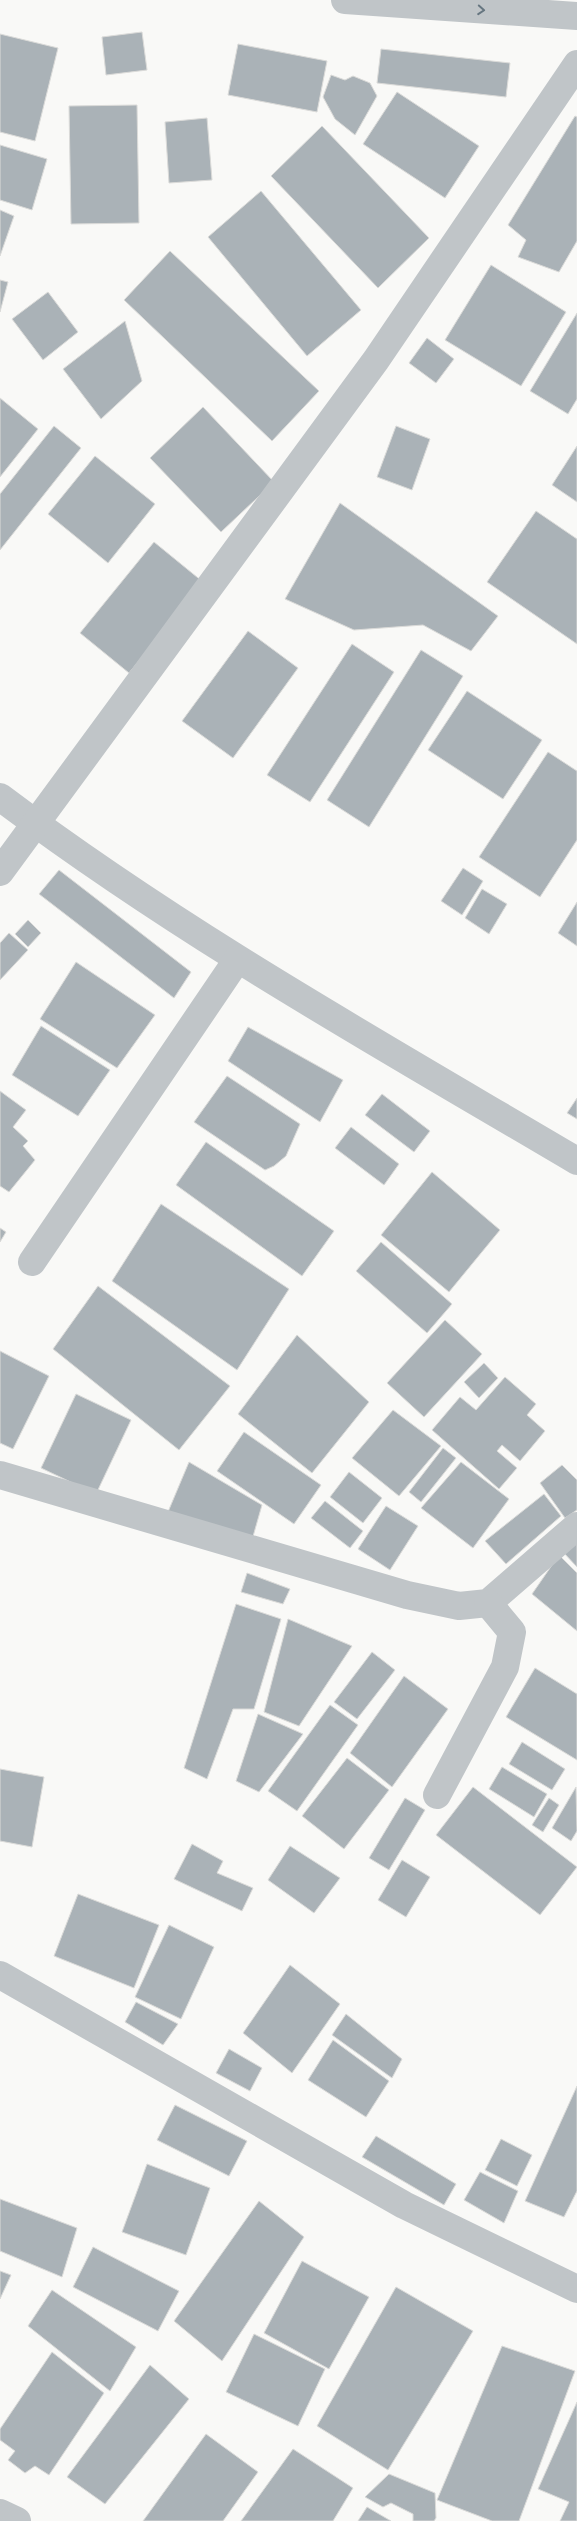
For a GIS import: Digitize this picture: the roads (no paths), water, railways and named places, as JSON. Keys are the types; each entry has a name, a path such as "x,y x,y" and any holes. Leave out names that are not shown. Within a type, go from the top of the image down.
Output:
{"street":[{"path":"345,0 577,16"},
{"path":"0,872 34,822 376,360 577,64"},
{"path":"0,796 34,822 237,960 577,1161"},
{"path":"32,1262 237,960"},
{"path":"0,1474 407,1595 459,1606 488,1603 577,1526"},
{"path":"437,1795 505,1667 512,1632 488,1603"},
{"path":"0,1975 404,2205 577,2289"},
{"path":"0,2514 17,2521"}]}
